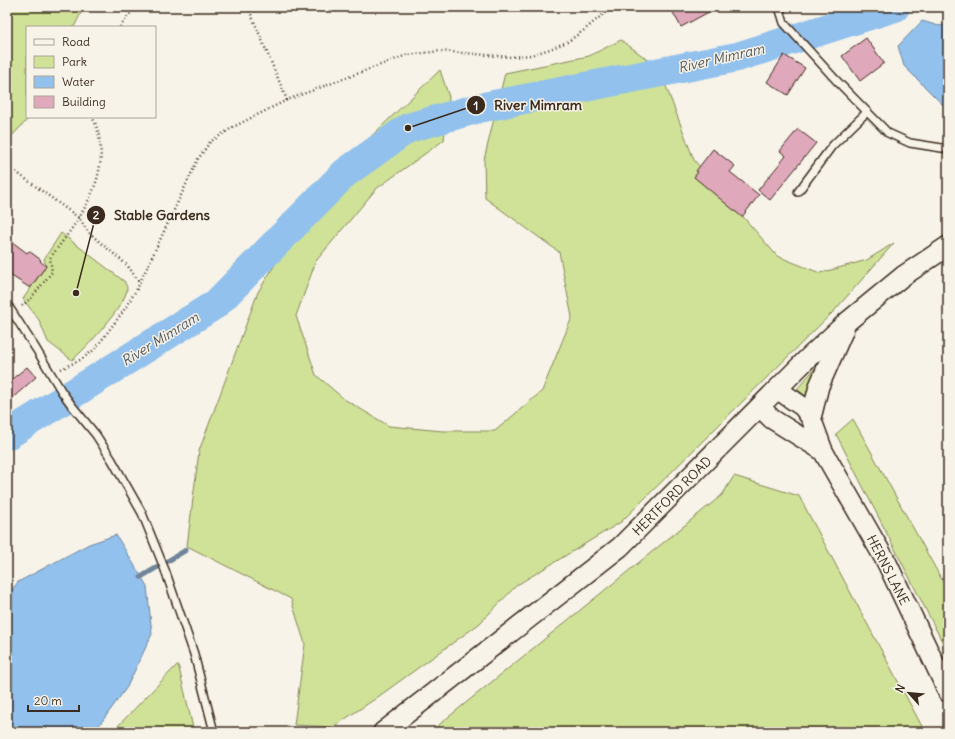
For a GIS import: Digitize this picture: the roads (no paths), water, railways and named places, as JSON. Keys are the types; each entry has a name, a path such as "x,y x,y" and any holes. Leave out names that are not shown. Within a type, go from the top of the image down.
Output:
{"main road":[{"name":"HERTFORD ROAD","path":"383,732 620,547 808,358 847,322 904,276 948,246"},
{"path":"811,418 819,386 847,322"},
{"name":"HERNS LANE","path":"778,389 803,407 811,418 823,451 887,563 948,692"},
{"name":"HERNS LANE","path":"760,407 772,419 823,451"}],"lane":[{"path":"779,7 784,22 803,44 888,133 910,143 948,149"},
{"path":"798,192 832,146 868,112"},
{"path":"7,304 62,392 96,435 142,513 165,570 194,654 214,732"}],"water":[{"path":"922,21 939,26 948,24 947,109 904,66 898,46"},
{"path":"116,535 147,586 152,634 127,687 98,727 92,732 7,732 7,596 18,582 89,544"}],"waterway":[{"name":"River Mimram","path":"7,435 216,304 345,173 408,128 479,108 737,57 895,7"},
{"path":"141,577 186,550"}],"place":[{"name":"River Mimram","path":"408,128"},
{"name":"Stable Gardens","path":"76,293"}]}
